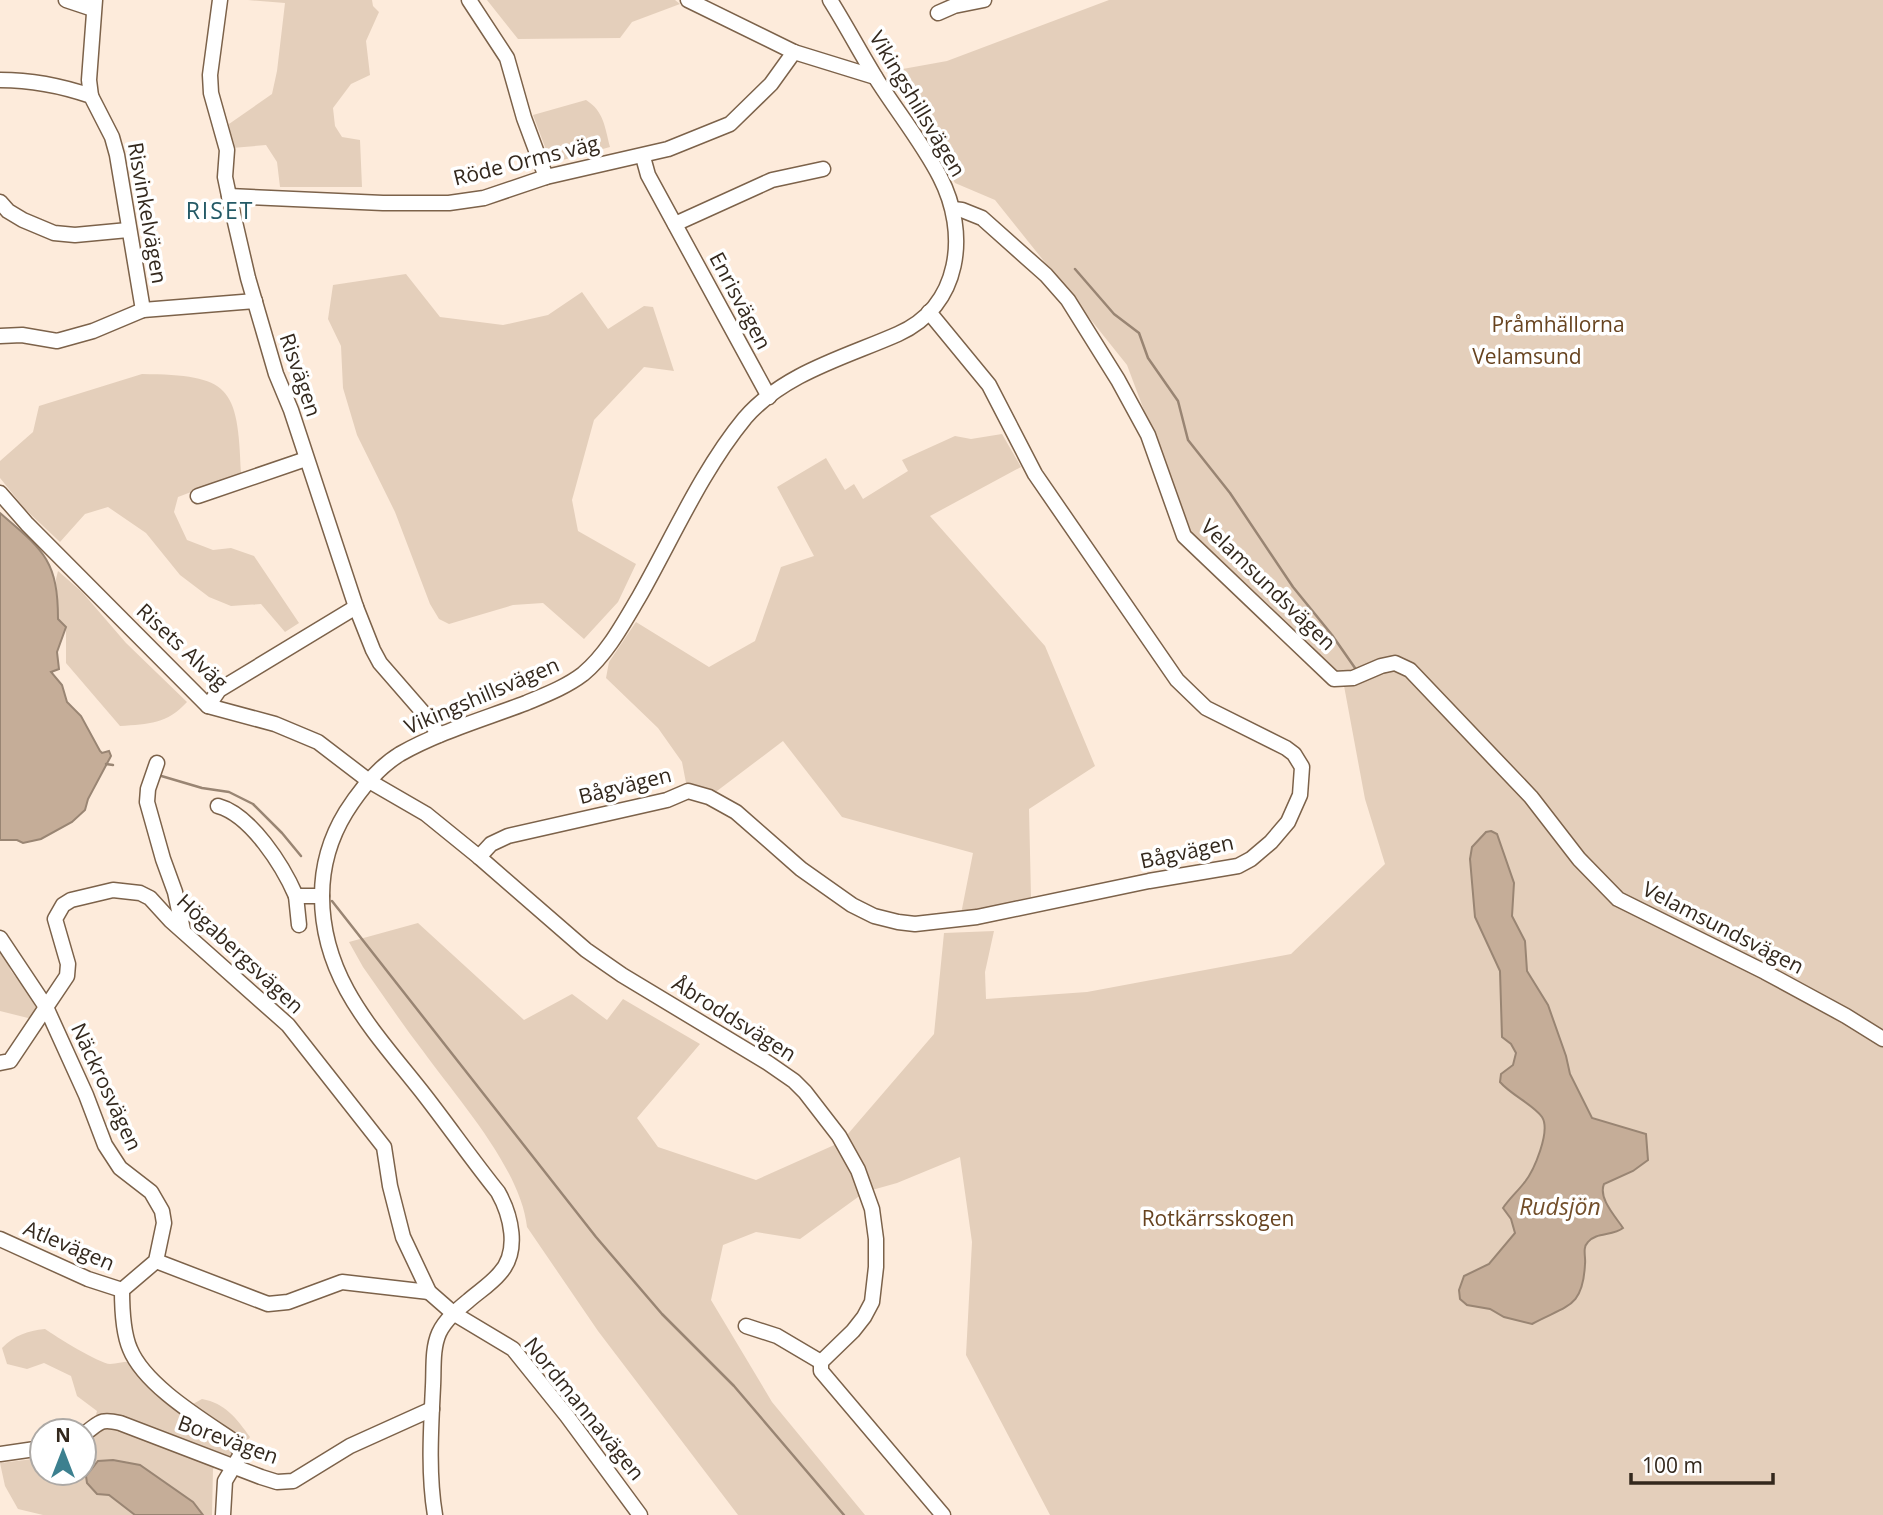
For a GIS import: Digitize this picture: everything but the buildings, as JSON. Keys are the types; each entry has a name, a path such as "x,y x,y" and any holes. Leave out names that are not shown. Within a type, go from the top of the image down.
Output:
{"street":[{"path":"0,80 54,85 91,96 89,80 94,4 66,0"},
{"name":"Risvägen","path":"220,0 210,75 211,93 227,149 225,177 229,196 276,374 291,410 356,607 380,663 427,717 439,736"},
{"path":"469,0 507,58 524,118 546,177"},
{"path":"688,0 794,52 876,77"},
{"name":"Vikingshillsvägen","path":"435,1515 431,1477 432,1409 439,1332 453,1313 503,1271 512,1236 506,1207 498,1192 350,997 327,946 322,896 324,871 334,833 369,781 386,764 398,755 439,736 543,696 585,672 619,631 719,457 745,419 769,397 821,366 903,332 929,312 948,288 953,274 955,247 953,209 940,177 830,0"},
{"path":"937,13 954,6 984,0"},
{"name":"Röde Orms väg","path":"229,196 383,203 468,202 546,177 614,160 643,157 730,124 771,84 794,52"},
{"name":"Risvinkelvägen","path":"91,96 112,137 143,310"},
{"name":"Enrisvägen","path":"643,157 648,175 769,397"},
{"path":"675,224 772,180 823,169"},
{"path":"0,202 8,211 23,220 54,233 128,230"},
{"name":"Velamsundsvägen","path":"953,209 962,209 982,218 1046,275 1068,300 1115,374 1148,435 1184,536 1334,679 1353,678 1395,663 1410,670 1531,797 1579,859 1618,898 1765,972 1883,1039"},
{"path":"0,336 22,335 64,340 143,310 255,301"},
{"name":"Bågvägen","path":"479,857 491,844 509,835 667,800 688,791 709,797 736,812 801,869 852,905 874,916 915,923 976,917 1149,881 1224,870 1251,859 1280,833 1295,810 1300,795 1303,776 1299,761 1286,748 1206,708 1182,687 1035,474 989,385 929,312"},
{"path":"198,496 306,459"},
{"name":"Risets Alväg","path":"0,493 27,524 208,706 298,732 336,754 369,781"},
{"path":"208,706 219,690 356,607"},
{"path":"157,763 150,780 147,802 175,892 183,930"},
{"name":"Åbroddsvägen","path":"369,781 426,814 586,950 794,1081 839,1136 858,1170 872,1209 876,1267 872,1302 864,1317 821,1362"},
{"path":"218,806 240,816 285,873 296,896 299,925"},
{"name":"Högabergsvägen","path":"0,1063 10,1061 66,976 68,964 55,919 63,905 71,900 113,890 140,893 150,898 288,1025 384,1147 390,1186 403,1237 429,1292 453,1313"},
{"path":"296,896 322,896"},
{"name":"Näckrosvägen","path":"0,938 46,1007 86,1095 105,1145 120,1168 151,1192 162,1211 164,1223 156,1261"},
{"name":"Atlevägen","path":"0,1239 88,1279 122,1290"},
{"path":"223,1515 225,1480 241,1454 235,1442 188,1410 149,1377 130,1350 122,1290 156,1261 268,1304 288,1302 342,1282 429,1292"},
{"name":"Nordmannavägen","path":"453,1313 513,1349 567,1416 640,1515"},
{"path":"746,1326 777,1336 821,1362 821,1371 943,1515"},
{"name":"Borevägen","path":"98,1422 107,1420 120,1423 276,1482 293,1481 350,1446 432,1409"},
{"path":"0,1454 28,1450"}],"green space":[{"path":"248,0 372,0 373,6 379,12 366,41 370,75 351,84 333,108 335,126 342,137 360,140 362,187 280,187 277,162 266,145 232,148 229,124 272,94 285,3"},
{"path":"487,0 675,0 680,4 632,22 620,38 518,39"},
{"name":"Velamsund","path":"1109,0 1883,0 1883,1515 1050,1515 966,1355 972,1242 960,1157 897,1183 865,1192 800,1239 756,1232 723,1245 711,1300 772,1402 865,1515 738,1515 598,1331 527,1227 513,1182 486,1135 415,1041 363,967 349,942 418,923 524,1020 572,994 607,1020 623,999 700,1044 637,1118 658,1147 756,1180 841,1142 934,1034 944,933 994,931 985,972 986,999 1087,992 1291,954 1385,864 1365,799 1342,675 1190,533 1127,365 995,200 955,183 886,72 947,61"},
{"path":"586,100 597,109 610,147 559,161 548,155 533,115"},
{"path":"406,274 440,317 503,325 548,315 582,292 608,329 644,306 653,307 674,371 644,367 594,420 572,500 578,531 636,564 618,602 584,639 543,603 513,605 449,624 439,619 430,604 395,512 357,435 343,388 341,346 328,319 333,285"},
{"path":"142,374 194,378 211,383 223,391 232,404 237,421 241,473 178,497 174,512 187,540 213,550 231,548 254,556 299,623 285,632 261,604 231,606 209,597 180,575 146,533 108,507 85,514 60,542 25,509 0,478 0,461 33,432 39,406"},
{"path":"1002,434 1021,467 930,516 1045,646 1095,766 1029,809 1031,897 961,914 973,853 842,817 783,741 713,794 687,788 682,762 658,728 606,678 609,662 636,622 709,667 755,641 781,567 814,556 777,487 826,458 845,490 854,484 863,499 908,471 902,460 955,436 971,439"},
{"path":"58,571 82,592 126,643 187,702 180,709 157,722 120,726 66,663 66,628 58,619"},
{"path":"0,945 11,971 29,994 38,1012 36,1020 0,1011"},
{"path":"45,1329 105,1363 132,1362 182,1410 202,1399 224,1408 235,1418 250,1437 238,1451 213,1469 212,1515 43,1515 18,1509 5,1486 0,1463 28,1460 28,1487 98,1487 97,1411 77,1396 71,1376 44,1363 27,1369 7,1364 2,1348 22,1334"}],"water":[{"path":"0,513 37,547 51,569 58,619 66,627 57,652 59,669 51,672 62,685 67,702 81,716 100,751 109,751 111,756 85,810 72,822 41,839 23,843 17,840 0,840"},
{"name":"Rudsjön","path":"1486,832 1497,834 1514,883 1512,916 1525,941 1527,971 1548,1005 1570,1074 1592,1118 1646,1134 1648,1160 1633,1171 1604,1184 1605,1201 1623,1228 1595,1237 1586,1244 1584,1278 1577,1297 1564,1308 1532,1324 1504,1317 1490,1309 1467,1305 1460,1299 1459,1290 1464,1276 1489,1264 1515,1233 1511,1219 1503,1208 1532,1170 1544,1132 1542,1117 1500,1082 1501,1074 1513,1065 1516,1053 1511,1044 1502,1037 1500,971 1475,917 1470,859 1472,847"},
{"path":"113,1460 140,1465 193,1502 203,1515 135,1515 109,1495 97,1494 91,1487 98,1487 98,1461"}],"waterway":[{"path":"1075,269 1114,314 1139,333 1148,358 1178,401 1188,440 1230,493 1293,587 1355,668"},
{"path":"106,764 113,765"},
{"path":"158,775 202,788 229,792 253,804 301,856"},
{"path":"332,901 596,1237 662,1314 734,1386 844,1515"}],"district":[{"name":"RISET","path":"220,211"}],"park label":[{"name":"Pråmhällorna","path":"1558,325"},
{"name":"Rotkärrsskogen","path":"1218,1219"}]}
